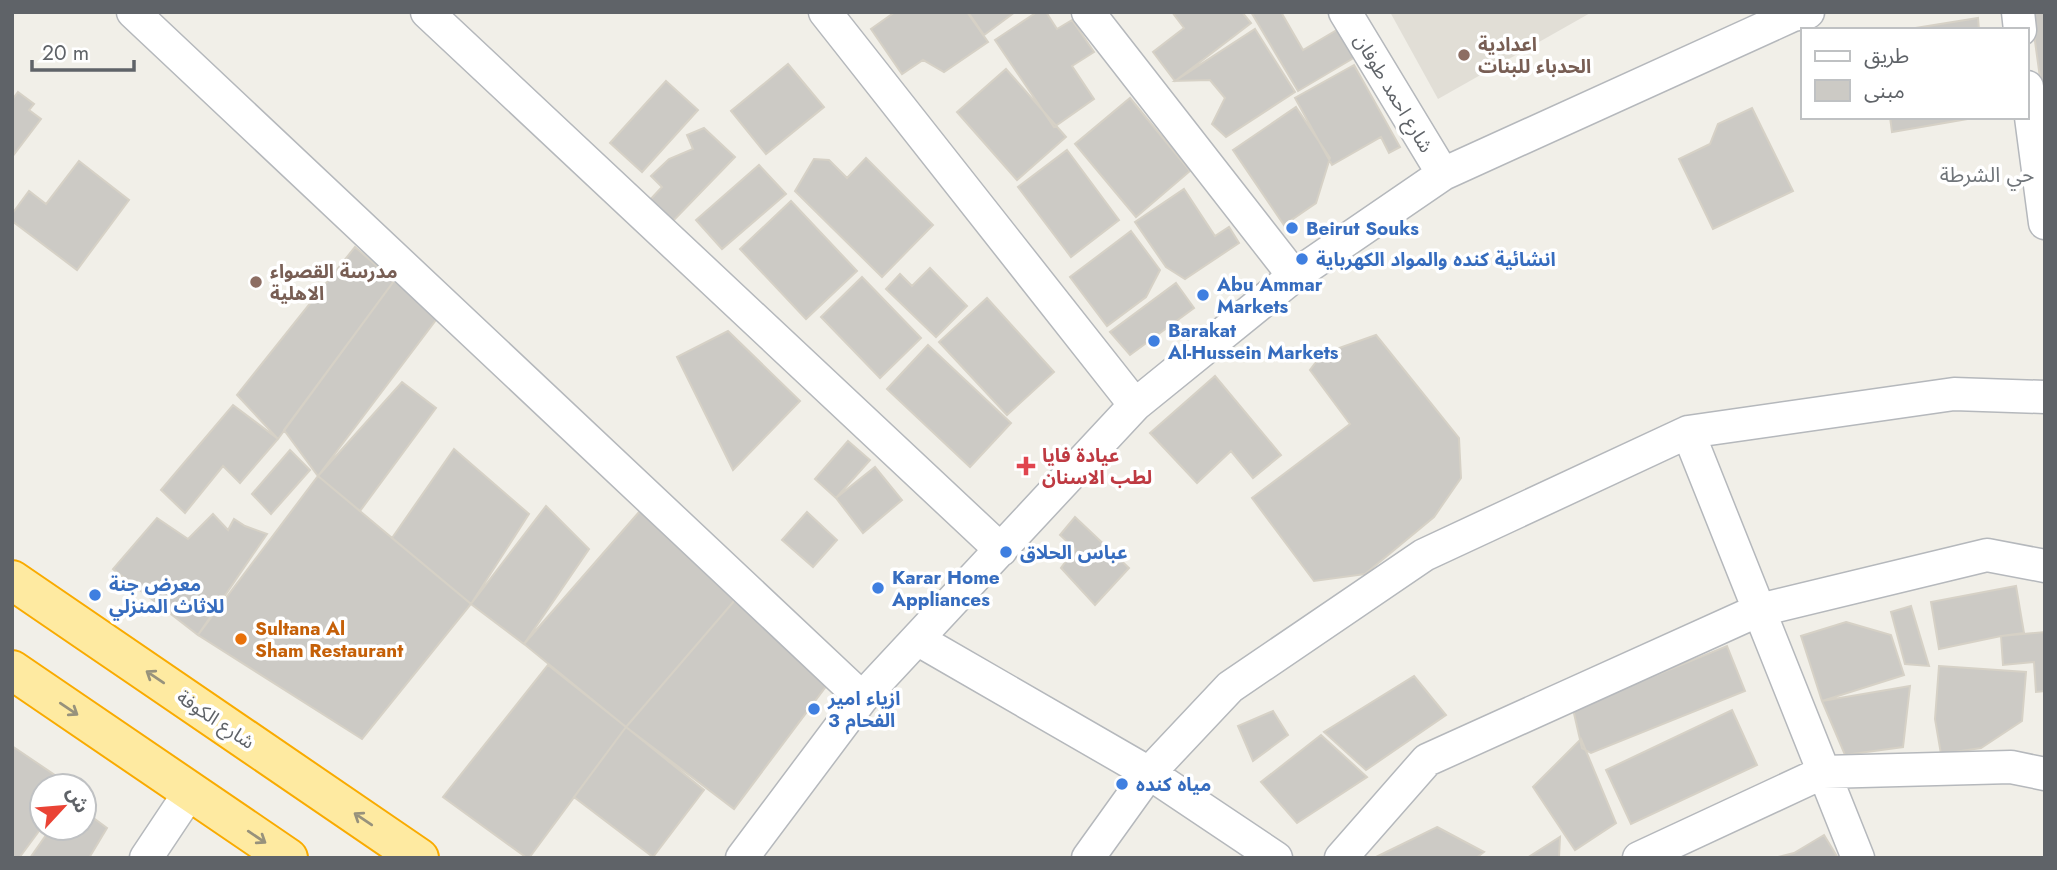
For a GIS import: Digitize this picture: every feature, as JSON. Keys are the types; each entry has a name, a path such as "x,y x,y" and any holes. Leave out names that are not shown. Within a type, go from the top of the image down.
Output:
{"highway":[{"name":"شارع الكوفة","path":"12,580 419,858"},
{"path":"12,670 288,858"}],"street":[{"path":"133,12 862,698"},
{"path":"427,12 1001,550"},
{"path":"825,12 1135,405"},
{"path":"1088,12 1294,276"},
{"name":"شارع احمد طوفان","path":"1345,12 1443,174"},
{"path":"742,858 862,698 1135,405 1294,276 1443,174 1797,13"},
{"path":"2029,102 2045,223"},
{"path":"1088,858 1149,773 1230,687 1424,555 1688,432 1955,394 2045,397"},
{"path":"1688,432 1858,858"},
{"path":"1341,858 1427,760 1759,610 1987,555 2045,566"},
{"path":"917,639 1149,773 1276,858"},
{"path":"1639,858 1824,772 2011,766 2045,774"},
{"path":"146,858 190,792"}],"shaded area":[{"name":"اعدادية الحدباء للبنات","path":"1390,12 1592,12 1438,99"}],"building":[{"path":"895,12 967,12 988,42 944,72 923,60 902,74 871,29"},
{"path":"968,12 1015,12 984,35"},
{"path":"1037,12 1046,12 1057,29 1072,20 1094,52 1072,66 1094,99 1054,127 995,40"},
{"path":"1172,12 1242,12 1251,23 1175,81 1153,52 1184,28"},
{"path":"1251,12 1281,12 1303,50 1340,28 1357,56 1298,91"},
{"path":"2031,12 2045,12 2045,114"},
{"path":"1978,18 1979,28 1916,28"},
{"path":"1255,29 1295,92 1226,137 1212,124 1225,98 1210,80 1175,81"},
{"path":"788,64 824,107 766,154 731,111"},
{"path":"1354,65 1400,147 1389,153 1381,137 1332,165 1295,98"},
{"path":"1006,69 1066,137 1017,180 957,112"},
{"path":"666,81 698,110 642,172 610,143"},
{"path":"18,92 34,104 29,110 41,119 12,157 12,100"},
{"path":"1130,98 1190,171 1136,217 1075,144"},
{"path":"1296,107 1330,158 1316,203 1284,225 1233,150"},
{"path":"1752,108 1793,191 1713,229 1679,159 1710,144 1718,124"},
{"path":"1890,119 1967,119 1892,132"},
{"path":"704,128 735,157 670,224 648,202 662,187 651,176 669,159 693,149 687,135"},
{"path":"1067,150 1119,220 1071,257 1018,187"},
{"path":"866,158 933,225 882,277 795,191 814,159 829,160 847,178"},
{"path":"79,161 129,200 77,270 12,221 12,214 29,191 46,204"},
{"path":"759,165 786,194 722,249 696,220"},
{"path":"1184,189 1215,236 1229,227 1239,243 1185,279 1166,267 1135,222"},
{"path":"791,201 857,271 806,319 740,249"},
{"path":"1131,231 1160,270 1146,297 1107,326 1070,277"},
{"path":"355,247 394,281 278,439 237,395"},
{"path":"930,268 967,306 936,337 886,289 900,274 912,286"},
{"path":"862,277 921,338 880,378 821,317"},
{"path":"394,281 439,316 318,476 284,430"},
{"path":"1176,283 1194,308 1130,355 1110,332"},
{"path":"987,298 1054,372 1007,415 939,342"},
{"path":"728,331 800,401 733,470 677,357"},
{"path":"1376,335 1459,438 1461,478 1434,517 1365,574 1314,581 1252,498 1350,424 1310,370 1322,354"},
{"path":"928,345 1011,423 970,467 887,389"},
{"path":"1215,376 1281,455 1253,478 1231,451 1197,483 1150,433"},
{"path":"402,382 436,408 360,511 318,476"},
{"path":"233,405 278,439 240,483 223,466 185,513 161,490"},
{"path":"848,441 870,460 836,498 815,479"},
{"path":"454,449 529,514 471,604 392,538"},
{"path":"290,450 310,470 271,514 252,494"},
{"path":"875,467 902,500 863,533 836,498"},
{"path":"318,476 471,604 362,739 198,635"},
{"path":"546,506 589,549 524,644 471,604"},
{"path":"640,511 741,593 626,727 524,644"},
{"path":"807,512 837,540 813,567 782,540"},
{"path":"213,514 228,530 234,519 267,534 198,635 113,569 157,518 188,539"},
{"path":"1075,517 1129,568 1095,605 1061,568 1075,549 1060,535"},
{"path":"2016,586 2024,633 1939,649 1931,602"},
{"path":"741,593 830,681 734,809 626,727"},
{"path":"1911,606 1929,666 1905,664 1891,612"},
{"path":"1846,622 1891,635 1904,675 1822,701 1801,636"},
{"path":"2045,632 2045,691 2036,692 2034,662 2003,665 2001,636"},
{"path":"1727,646 1745,691 1591,753 1582,748 1573,709"},
{"path":"548,665 626,727 527,858 443,797"},
{"path":"1939,666 2026,672 2022,721 1981,748 1941,754 1935,719"},
{"path":"1414,676 1446,715 1366,770 1324,732"},
{"path":"1910,686 1903,747 1845,755 1822,701"},
{"path":"1732,710 1757,765 1631,824 1606,770"},
{"path":"1273,711 1288,735 1253,761 1238,726"},
{"path":"626,727 704,790 653,857 574,797"},
{"path":"1321,735 1367,777 1297,823 1261,782"},
{"path":"1581,739 1616,823 1575,850 1533,787"},
{"path":"12,746 50,772 28,772 28,842 31,842 19,858 12,858"},
{"path":"98,821 107,828 89,858 30,858 41,842 98,842"},
{"path":"1437,827 1484,852 1476,858 1374,858"},
{"path":"1824,835 1838,858 1774,858 1794,853"},
{"path":"1560,837 1559,858 1527,858"}],"place":[{"name":"اعدادية الحدباء للبنات","path":"1464,55"},
{"name":"Beirut Souks","path":"1292,228"},
{"name":"انشائية كنده والمواد الكهرباية","path":"1302,259"},
{"name":"مدرسة القصواء الاهلية","path":"256,282"},
{"name":"Abu Ammar Markets","path":"1203,295"},
{"name":"Barakat Al-Hussein Markets","path":"1154,341"},
{"name":"عيادة فايا لطب الاسنان","path":"1026,466"},
{"name":"عباس الحلاق","path":"1006,552"},
{"name":"Karar Home Appliances","path":"878,588"},
{"name":"معرض جنة للاثاث المنزلي","path":"95,595"},
{"name":"Sultana Al Sham Restaurant","path":"241,639"},
{"name":"ازياء امير الفحام 3","path":"814,709"},
{"name":"مياه كنده","path":"1122,784"}],"district":[{"name":"حي الشرطة","path":"1987,175"}]}
